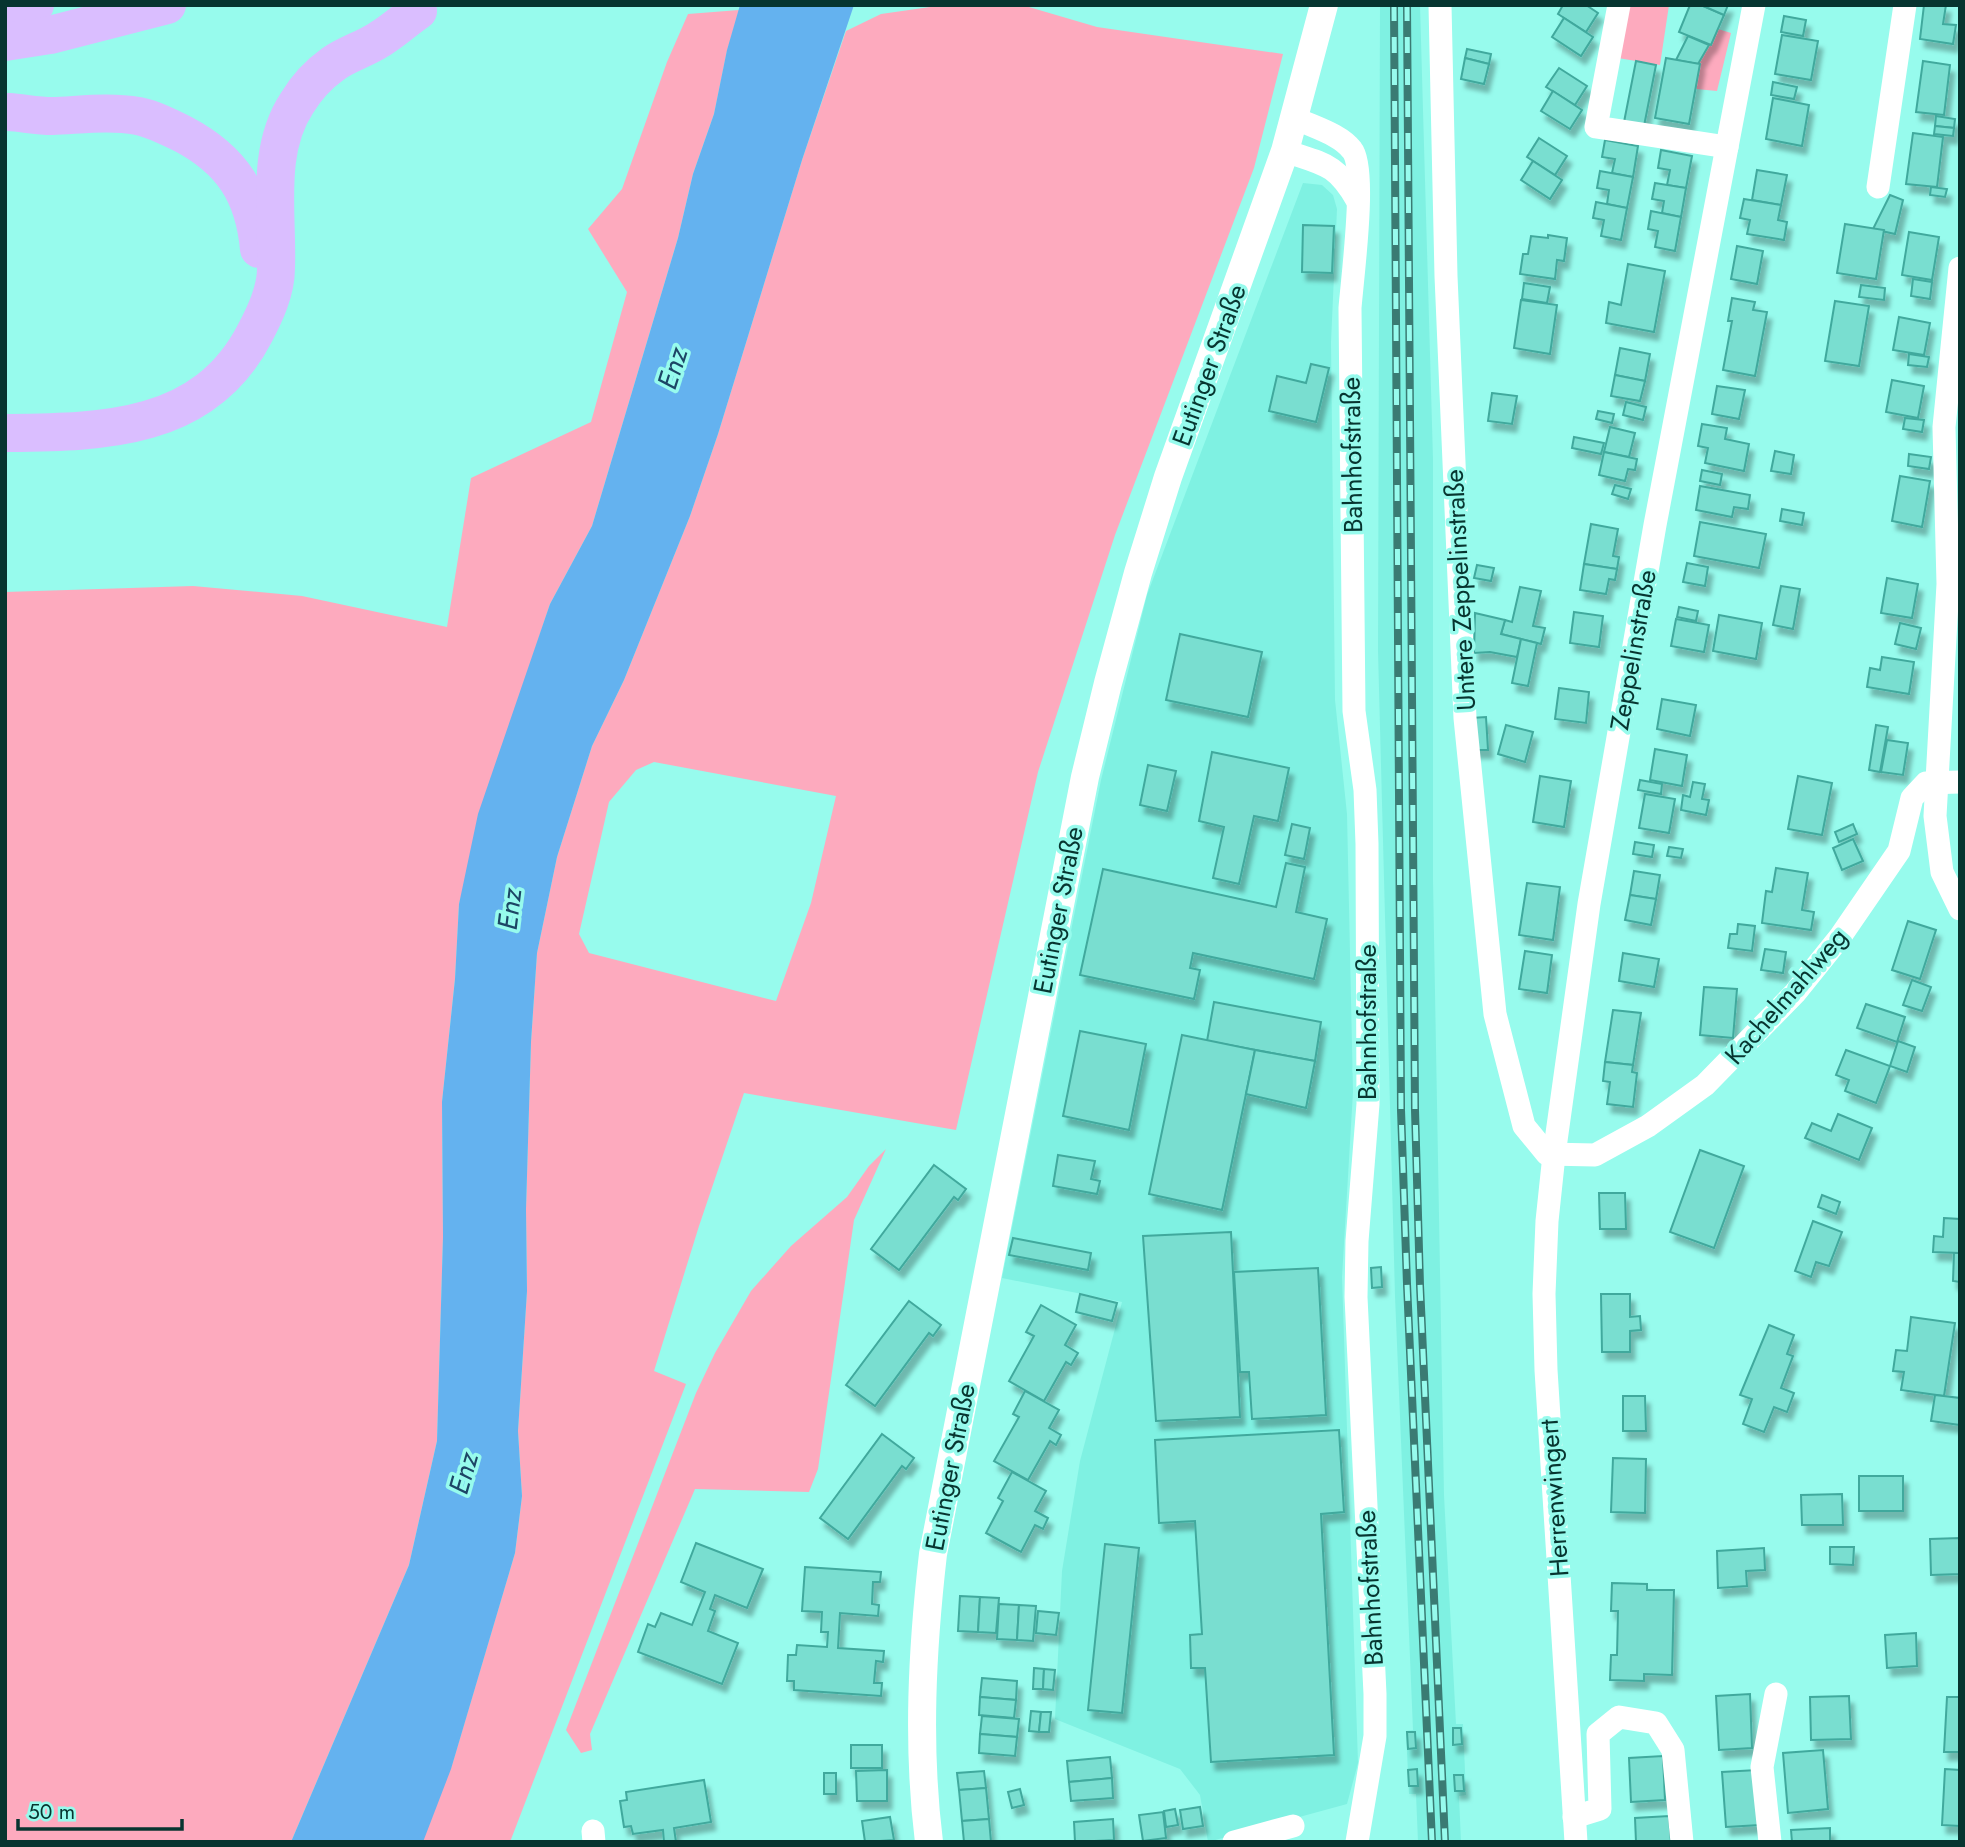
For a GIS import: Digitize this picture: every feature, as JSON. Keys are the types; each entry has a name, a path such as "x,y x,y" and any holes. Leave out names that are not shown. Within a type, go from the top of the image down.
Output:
{"highway":[{"path":"5,12 35,5"},
{"path":"5,42 50,34 167,5"},
{"path":"5,433 77,432 110,429 146,421 184,407 209,389 238,362 266,313 276,273 275,188 278,154 296,104 311,84 334,63 378,40 418,11"},
{"path":"5,414 103,410 155,398 182,386 206,369 226,348 241,325 251,301 259,255 252,207 242,185 227,166 199,143 140,116 102,112 49,116 9,112"}],"street":[{"name":"Eutinger Straße","path":"929,1842 921,1709 933,1554 1085,777 1131,598 1168,477 1285,151 1324,5"},
{"name":"Untere Zeppelinstraße","path":"1440,5 1446,276 1465,718 1495,1014 1524,1126 1547,1154 1553,1155"},
{"path":"1619,5 1596,127 1727,147"},
{"name":"Zeppelinstraße","path":"1553,1155 1589,904 1629,667 1754,5"},
{"path":"1878,187 1905,5"},
{"name":"Bahnhofstraße","path":"1295,118 1340,140 1354,152 1359,169 1350,308 1354,711 1365,790 1368,1104 1357,1241 1356,1297 1375,1722 1367,1791 1357,1842"},
{"path":"1285,151 1328,166 1345,179 1357,200"},
{"path":"1960,268 1944,427 1948,584 1936,816 1942,872 1960,909"},
{"name":"Kachelmahlweg","path":"1553,1155 1595,1155 1648,1126 1705,1085 1795,993 1840,937 1899,851 1912,797 1926,783 1937,782"},
{"path":"1937,782 1960,782"},
{"name":"Herrenwingert","path":"1553,1155 1544,1294 1546,1370 1576,1842"},
{"path":"1770,1842 1762,1767 1776,1694"},
{"path":"1574,1817 1600,1809 1598,1734 1619,1717 1656,1723 1673,1750 1682,1842"},
{"path":"1234,1842 1293,1826"}],"shaded area":[{"path":"944,5 1022,5 1097,27 1283,54 1254,168 1115,535 1038,772 956,1130 744,1093 654,1371 686,1384 510,1842 422,1842 452,1765 515,1553 522,1496 518,1431 527,1291 526,1209 531,1042 537,953 557,857 592,746 624,680 690,516 718,434 802,160 846,31 881,14","holes":["654,762 836,796 811,903 776,1001 589,953 579,934 609,802 636,770"]},
{"path":"1380,5 1420,5 1433,459 1433,880 1444,1495 1456,1724 1463,1724 1466,1795 1459,1796 1461,1842 1418,1842 1416,1794 1409,1794 1406,1731 1413,1730 1395,1296 1378,651"},
{"path":"1628,5 1669,5 1660,65 1618,58"},
{"path":"739,10 714,114 693,174 678,238 592,526 550,604 519,697 459,904 455,979 442,1102 443,1237 437,1441 409,1565 291,1842 5,1842 5,592 193,586 302,596 447,627 471,478 591,422 627,292 588,229 622,189 667,62 688,14"},
{"path":"1718,29 1731,33 1717,91 1696,89 1698,64 1709,45 1712,45"},
{"path":"1303,183 1322,185 1333,195 1337,209 1331,342 1335,700 1347,814 1353,1092 1342,1277 1358,1763 1347,1804 1208,1842 1200,1795 1180,1769 1055,1719 1062,1571 1080,1461 1122,1302 1002,1278 1101,780 1147,595"},
{"path":"886,1149 854,1220 818,1469 809,1492 695,1489 590,1734 592,1750 581,1753 566,1730 696,1393 715,1353 751,1291 791,1246 847,1197 869,1166"}],"water":[{"name":"Enz","path":"740,5 854,5 802,160 718,434 690,516 624,680 592,746 557,857 537,953 531,1042 526,1209 527,1291 518,1431 522,1496 515,1553 451,1769 423,1842 291,1842 409,1565 437,1441 443,1237 442,1102 455,979 459,904 478,814 550,604 592,526 678,238 693,174 714,114 727,50"}],"building":[{"path":"1563,5 1586,5 1598,13 1586,32 1558,14"},
{"path":"1690,5 1701,5 1724,15 1711,45 1679,32"},
{"path":"1701,5 1728,5 1724,15"},
{"path":"1924,5 1946,5 1943,24 1956,25 1953,44 1920,39"},
{"path":"1784,16 1806,20 1803,36 1781,32"},
{"path":"1564,18 1593,37 1581,56 1552,37"},
{"path":"1782,35 1818,41 1811,80 1775,74"},
{"path":"1688,36 1709,45 1698,64 1676,60"},
{"path":"1467,49 1491,54 1489,64 1465,58"},
{"path":"1465,58 1489,64 1484,84 1461,79"},
{"path":"1666,58 1700,64 1689,124 1655,118"},
{"path":"1636,61 1656,65 1644,126 1624,122"},
{"path":"1923,61 1950,65 1944,115 1916,112"},
{"path":"1559,68 1587,86 1575,105 1546,87"},
{"path":"1773,82 1797,87 1794,99 1771,95"},
{"path":"1553,91 1582,110 1570,129 1541,111"},
{"path":"1773,98 1809,105 1802,146 1766,139"},
{"path":"1936,116 1955,119 1954,128 1935,126"},
{"path":"1935,126 1954,128 1953,136 1934,134"},
{"path":"1913,133 1943,137 1937,187 1906,184"},
{"path":"1539,138 1567,156 1555,175 1527,157"},
{"path":"1605,140 1638,146 1633,177 1612,173 1615,159 1602,157"},
{"path":"1661,150 1692,156 1686,188 1667,185 1670,170 1658,168"},
{"path":"1533,161 1562,180 1550,199 1521,180"},
{"path":"1757,170 1787,175 1781,205 1752,200"},
{"path":"1600,171 1633,177 1627,208 1607,204 1609,190 1597,188"},
{"path":"1655,183 1686,188 1681,217 1662,213 1664,201 1652,199"},
{"path":"1931,187 1947,189 1945,197 1930,195"},
{"path":"1890,195 1903,200 1895,234 1873,229"},
{"path":"1744,199 1781,205 1778,220 1787,222 1784,240 1747,234 1750,220 1740,218"},
{"path":"1596,202 1627,208 1621,240 1601,236 1604,220 1593,218"},
{"path":"1651,211 1681,217 1675,251 1655,247 1658,231 1648,229"},
{"path":"1845,224 1884,230 1876,279 1837,273"},
{"path":"1303,225 1334,226 1332,273 1302,272"},
{"path":"1909,232 1939,237 1932,280 1902,275"},
{"path":"1548,235 1567,238 1564,261 1557,260 1555,279 1520,274 1523,254 1528,254 1531,236 1548,238"},
{"path":"1737,246 1763,251 1757,284 1731,279"},
{"path":"1628,264 1665,271 1654,332 1606,323 1609,302 1621,305"},
{"path":"1913,279 1932,282 1930,299 1911,296"},
{"path":"1524,283 1550,287 1547,303 1522,299"},
{"path":"1861,285 1885,288 1884,300 1859,297"},
{"path":"1732,298 1755,302 1753,310 1767,312 1755,376 1723,370 1732,321 1728,321"},
{"path":"1521,300 1557,305 1550,354 1514,348"},
{"path":"1835,301 1869,306 1859,366 1825,361"},
{"path":"1899,317 1930,323 1924,355 1893,350"},
{"path":"1620,348 1650,354 1645,381 1615,375"},
{"path":"1909,354 1929,357 1927,367 1908,365"},
{"path":"1311,364 1329,368 1316,422 1269,411 1277,376 1306,383"},
{"path":"1615,375 1645,381 1640,401 1611,396"},
{"path":"1892,380 1924,386 1918,418 1886,412"},
{"path":"1717,386 1745,390 1739,419 1712,414"},
{"path":"1492,393 1517,396 1512,424 1488,421"},
{"path":"1626,402 1646,407 1643,420 1623,415"},
{"path":"1598,411 1614,414 1612,423 1596,419"},
{"path":"1905,418 1924,420 1922,432 1903,429"},
{"path":"1702,424 1727,428 1725,439 1749,444 1744,471 1705,463 1708,448 1698,446"},
{"path":"1610,427 1635,433 1629,457 1604,452"},
{"path":"1574,437 1604,443 1601,454 1572,448"},
{"path":"1775,451 1794,455 1791,474 1771,471"},
{"path":"1604,452 1637,459 1635,470 1628,469 1625,481 1599,475"},
{"path":"1909,454 1931,457 1929,469 1908,466"},
{"path":"1702,470 1722,474 1720,485 1700,481"},
{"path":"1900,476 1930,481 1922,527 1892,521"},
{"path":"1615,485 1631,489 1628,499 1612,494"},
{"path":"1700,486 1750,495 1748,509 1734,507 1732,517 1696,510"},
{"path":"1782,509 1804,513 1802,525 1780,521"},
{"path":"1700,522 1766,534 1759,568 1694,556"},
{"path":"1591,524 1618,529 1613,556 1619,557 1617,569 1584,564"},
{"path":"1687,563 1708,567 1705,586 1683,582"},
{"path":"1584,564 1617,569 1615,580 1609,579 1606,594 1580,590"},
{"path":"1477,565 1494,568 1491,581 1474,578"},
{"path":"1887,578 1918,584 1912,618 1881,613"},
{"path":"1781,586 1800,589 1793,629 1773,625"},
{"path":"1520,587 1541,591 1533,626 1545,628 1541,644 1501,634 1505,620 1512,622"},
{"path":"1679,607 1698,611 1696,621 1677,617"},
{"path":"1574,612 1603,616 1599,647 1570,643"},
{"path":"1475,613 1505,620 1501,634 1521,639 1517,657 1490,652 1474,653"},
{"path":"1719,615 1762,623 1756,659 1713,651"},
{"path":"1676,619 1709,625 1704,652 1671,646"},
{"path":"1900,623 1921,628 1916,649 1895,644"},
{"path":"1180,634 1262,652 1248,717 1166,700"},
{"path":"1521,639 1537,643 1528,686 1512,683"},
{"path":"1882,657 1914,662 1909,694 1867,687 1870,668 1880,670"},
{"path":"1559,688 1589,692 1586,723 1555,719"},
{"path":"1662,699 1696,705 1690,736 1657,729"},
{"path":"1486,717 1488,750 1473,750 1471,718"},
{"path":"1506,725 1533,732 1525,762 1498,754"},
{"path":"1876,725 1888,727 1880,772 1869,770"},
{"path":"1887,740 1908,743 1903,775 1881,772"},
{"path":"1655,749 1687,755 1682,786 1650,780"},
{"path":"1212,752 1289,768 1278,821 1254,816 1239,884 1213,878 1224,827 1199,821"},
{"path":"1148,765 1176,771 1167,811 1140,805"},
{"path":"1540,776 1571,781 1564,827 1533,822"},
{"path":"1798,776 1832,783 1822,835 1788,829"},
{"path":"1640,780 1662,784 1661,794 1638,790"},
{"path":"1693,782 1705,784 1702,799 1709,800 1706,815 1681,810 1683,795 1690,797"},
{"path":"1645,794 1675,799 1669,833 1639,828"},
{"path":"1292,824 1310,828 1304,859 1285,855"},
{"path":"1853,824 1857,834 1839,842 1835,832"},
{"path":"1853,839 1863,861 1842,870 1833,848"},
{"path":"1635,842 1654,845 1652,857 1633,854"},
{"path":"1669,847 1683,849 1681,858 1667,856"},
{"path":"1286,863 1305,867 1296,912 1327,919 1314,979 1193,953 1190,968 1200,970 1194,999 1080,975 1103,869 1276,907"},
{"path":"1776,868 1808,873 1802,910 1814,912 1811,930 1762,923 1766,891 1772,892"},
{"path":"1634,871 1660,875 1656,899 1630,895"},
{"path":"1527,883 1560,887 1553,940 1519,935"},
{"path":"1630,895 1656,899 1651,925 1625,920"},
{"path":"1908,921 1936,930 1920,979 1892,970"},
{"path":"1738,924 1755,926 1752,951 1728,948 1730,934 1737,934"},
{"path":"1765,949 1786,952 1783,973 1761,970"},
{"path":"1525,951 1552,955 1547,993 1519,989"},
{"path":"1623,953 1659,959 1654,987 1619,981"},
{"path":"1912,980 1931,987 1922,1011 1903,1005"},
{"path":"1704,987 1737,989 1733,1038 1700,1035"},
{"path":"1214,1002 1321,1022 1315,1061 1207,1041"},
{"path":"1866,1004 1905,1017 1897,1042 1857,1028"},
{"path":"1613,1010 1641,1013 1633,1065 1605,1062"},
{"path":"1080,1031 1146,1044 1129,1130 1063,1116"},
{"path":"1182,1035 1255,1050 1222,1210 1149,1194"},
{"path":"1898,1041 1915,1047 1907,1072 1890,1066"},
{"path":"1255,1050 1315,1061 1306,1108 1246,1094"},
{"path":"1846,1050 1890,1066 1876,1103 1845,1091 1849,1080 1836,1075"},
{"path":"1605,1062 1633,1065 1632,1072 1637,1073 1633,1107 1607,1104 1610,1082 1603,1081"},
{"path":"1838,1114 1872,1128 1859,1160 1805,1138 1812,1123 1831,1131"},
{"path":"1700,1150 1744,1166 1714,1248 1670,1232"},
{"path":"1058,1155 1095,1161 1091,1179 1100,1181 1097,1194 1053,1186"},
{"path":"934,1165 966,1189 958,1200 954,1197 899,1270 871,1249"},
{"path":"1599,1193 1625,1193 1626,1229 1600,1229"},
{"path":"1822,1195 1840,1202 1836,1214 1818,1207"},
{"path":"1944,1218 1960,1219 1960,1253 1933,1252 1934,1236 1943,1237"},
{"path":"1813,1221 1842,1232 1829,1266 1816,1262 1811,1277 1795,1271"},
{"path":"1231,1232 1240,1417 1156,1421 1143,1236"},
{"path":"1013,1238 1091,1253 1088,1270 1009,1255"},
{"path":"1954,1253 1960,1253 1960,1282 1953,1281"},
{"path":"1381,1267 1382,1287 1372,1288 1371,1268"},
{"path":"1318,1268 1326,1415 1252,1419 1249,1372 1240,1372 1234,1272"},
{"path":"1080,1294 1117,1303 1112,1321 1076,1312"},
{"path":"1601,1294 1630,1294 1630,1317 1640,1316 1641,1330 1630,1331 1630,1352 1602,1352"},
{"path":"909,1301 941,1325 933,1336 929,1333 875,1406 846,1385"},
{"path":"1041,1305 1076,1325 1065,1345 1078,1353 1071,1365 1066,1362 1044,1401 1009,1381 1034,1336 1026,1332"},
{"path":"1911,1317 1955,1323 1944,1396 1901,1390 1904,1372 1893,1371 1896,1350 1907,1351"},
{"path":"1769,1325 1794,1335 1787,1354 1793,1356 1781,1388 1794,1393 1787,1412 1774,1407 1764,1432 1743,1424 1752,1399 1740,1395"},
{"path":"1025,1391 1059,1410 1049,1428 1061,1435 1056,1445 1050,1441 1028,1480 994,1461 1019,1417 1013,1414"},
{"path":"1935,1395 1960,1398 1960,1425 1931,1421"},
{"path":"1623,1396 1645,1396 1646,1431 1623,1431"},
{"path":"1339,1430 1344,1512 1321,1514 1334,1755 1211,1762 1205,1668 1191,1668 1190,1635 1202,1634 1195,1521 1159,1523 1155,1440"},
{"path":"882,1434 914,1458 906,1469 902,1466 848,1539 820,1518"},
{"path":"1613,1458 1646,1459 1645,1513 1611,1512"},
{"path":"1012,1472 1046,1491 1035,1511 1048,1518 1043,1529 1035,1525 1021,1552 986,1533 1003,1501 998,1498"},
{"path":"1859,1476 1903,1476 1903,1511 1859,1511"},
{"path":"1842,1494 1843,1525 1802,1525 1801,1495"},
{"path":"1960,1538 1960,1574 1931,1575 1930,1539"},
{"path":"696,1543 763,1569 747,1608 715,1595 710,1609 715,1611 708,1631 738,1643 722,1684 638,1652 648,1624 655,1627 661,1613 692,1625 705,1592 681,1582"},
{"path":"1105,1544 1139,1548 1122,1713 1088,1710"},
{"path":"1830,1547 1854,1547 1853,1565 1830,1564"},
{"path":"1764,1548 1765,1570 1746,1571 1747,1586 1718,1588 1717,1551"},
{"path":"805,1567 881,1572 880,1582 873,1582 872,1604 879,1605 878,1616 840,1613 838,1648 884,1651 883,1662 876,1661 874,1683 882,1683 881,1696 794,1690 794,1681 787,1681 788,1655 796,1655 797,1645 827,1647 828,1632 821,1632 822,1612 802,1611"},
{"path":"1612,1583 1647,1584 1647,1590 1674,1590 1672,1675 1644,1674 1644,1681 1610,1680 1611,1655 1617,1655 1618,1611 1611,1611"},
{"path":"960,1596 980,1597 978,1632 958,1631"},
{"path":"980,1597 999,1598 996,1633 978,1632"},
{"path":"999,1604 1019,1605 1017,1640 997,1639"},
{"path":"1019,1605 1036,1606 1033,1641 1017,1640"},
{"path":"1038,1611 1059,1613 1056,1635 1036,1633"},
{"path":"1916,1633 1917,1666 1887,1668 1885,1635"},
{"path":"1034,1668 1044,1669 1043,1689 1033,1689"},
{"path":"1044,1669 1055,1670 1053,1690 1043,1689"},
{"path":"982,1678 1017,1681 1016,1700 980,1697"},
{"path":"1750,1694 1752,1748 1719,1750 1716,1696"},
{"path":"1849,1696 1851,1739 1811,1740 1810,1697"},
{"path":"980,1697 1016,1700 1014,1718 979,1715"},
{"path":"1947,1697 1960,1697 1960,1752 1944,1752"},
{"path":"1031,1711 1041,1712 1039,1732 1029,1731"},
{"path":"1041,1712 1051,1712 1049,1732 1039,1732"},
{"path":"982,1716 1019,1719 1017,1737 980,1734"},
{"path":"1453,1728 1461,1728 1462,1744 1453,1745"},
{"path":"1407,1732 1415,1732 1416,1748 1408,1749"},
{"path":"980,1734 1017,1737 1015,1756 979,1753"},
{"path":"851,1745 882,1745 882,1768 851,1768"},
{"path":"1823,1750 1828,1809 1788,1813 1783,1753"},
{"path":"1663,1756 1665,1800 1631,1802 1629,1758"},
{"path":"1110,1757 1112,1778 1069,1782 1067,1761"},
{"path":"1417,1769 1418,1786 1409,1786 1408,1770"},
{"path":"1945,1769 1960,1770 1960,1826 1942,1825"},
{"path":"887,1770 887,1801 857,1801 856,1771"},
{"path":"1757,1770 1760,1825 1726,1827 1722,1772"},
{"path":"984,1771 986,1788 959,1790 957,1773"},
{"path":"824,1773 836,1773 836,1794 824,1794"},
{"path":"1454,1775 1463,1775 1464,1791 1455,1791"},
{"path":"1112,1778 1113,1798 1071,1801 1069,1782"},
{"path":"704,1780 711,1822 674,1828 676,1842 664,1842 663,1830 633,1834 631,1826 624,1827 620,1801 627,1800 626,1792"},
{"path":"986,1788 989,1819 962,1821 959,1790"},
{"path":"1020,1789 1024,1805 1012,1808 1008,1792"},
{"path":"1200,1807 1203,1826 1183,1829 1180,1810"},
{"path":"1175,1809 1178,1825 1166,1827 1164,1811"},
{"path":"1163,1812 1166,1838 1143,1841 1139,1815"},
{"path":"1669,1816 1671,1842 1636,1842 1635,1818"},
{"path":"890,1817 894,1840 865,1842 862,1821"},
{"path":"989,1819 991,1842 964,1842 962,1821"},
{"path":"1113,1819 1114,1840 1075,1842 1074,1822"},
{"path":"1830,1828 1830,1842 1792,1842 1791,1830"}],"railway":[{"path":"1394,5 1401,1110 1432,1842"},
{"path":"1407,5 1415,1110 1420,1285 1445,1842"}]}
